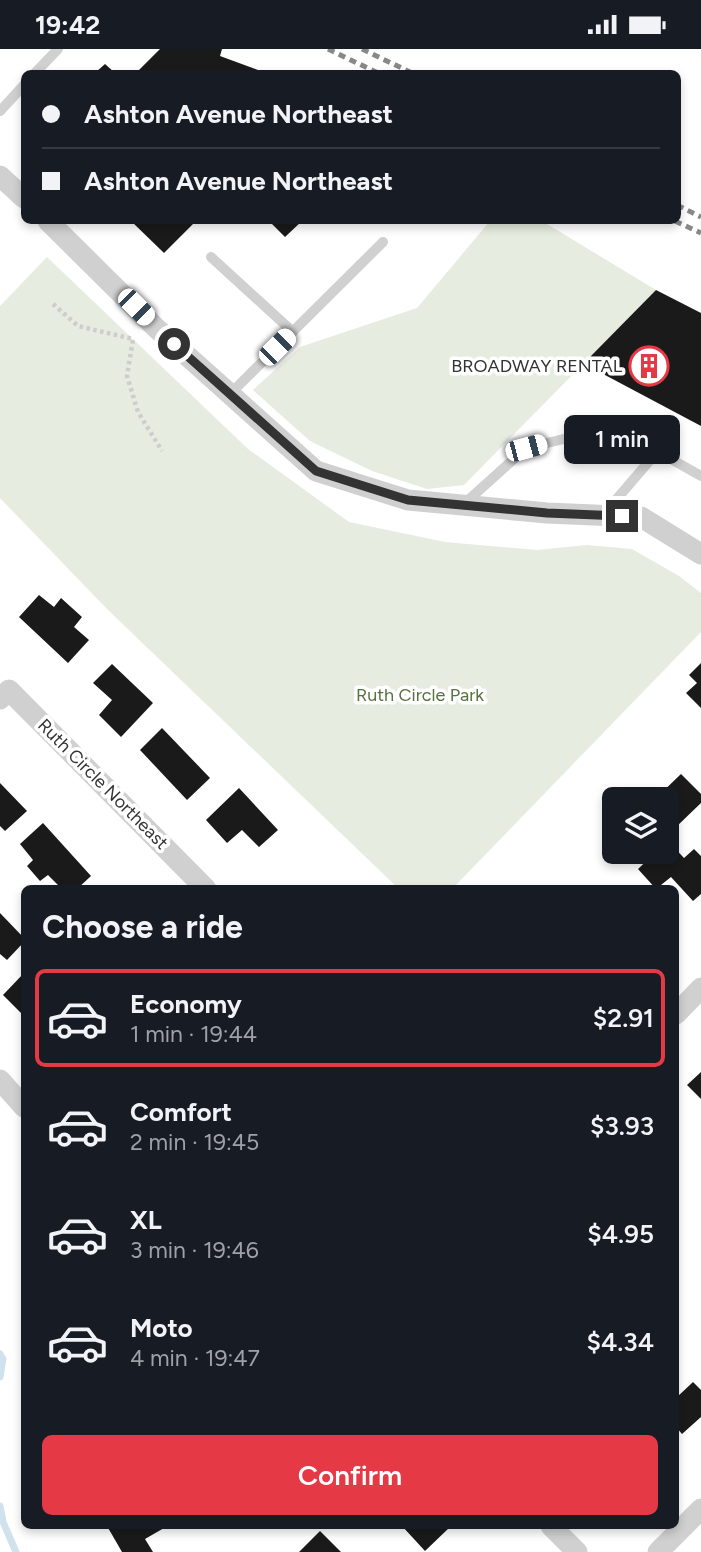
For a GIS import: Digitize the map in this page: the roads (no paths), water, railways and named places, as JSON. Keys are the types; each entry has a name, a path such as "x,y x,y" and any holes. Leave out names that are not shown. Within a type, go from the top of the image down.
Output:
{"street":[{"path":"0,176 21,195"},
{"path":"51,224 155,327 316,471 408,500 547,513 641,517 701,554"},
{"name":"Ruth Circle Northeast","path":"0,699 9,689 202,885"},
{"path":"679,1011 701,988"},
{"path":"0,1080 21,1104"},
{"path":"658,1552 701,1509"},
{"path":"554,1529 577,1552"}],"lane":[{"path":"38,70 58,49"},
{"path":"0,111 21,88"},
{"path":"230,394 383,242"},
{"path":"211,257 293,332"},
{"path":"463,505 526,448 614,427 701,476"},
{"path":"603,515 657,452"}],"waterway":[{"path":"0,1354 3,1359 0,1377"},
{"path":"0,1506 3,1522 16,1552"}],"railway":[{"path":"328,49 372,70"},
{"path":"362,49 406,70"},
{"path":"681,207 701,217"},
{"path":"681,224 701,233"}],"place":[{"name":"BROADWAY RENTAL","path":"649,366"}],"park label":[{"name":"Ruth Circle Park","path":"420,695"}]}
